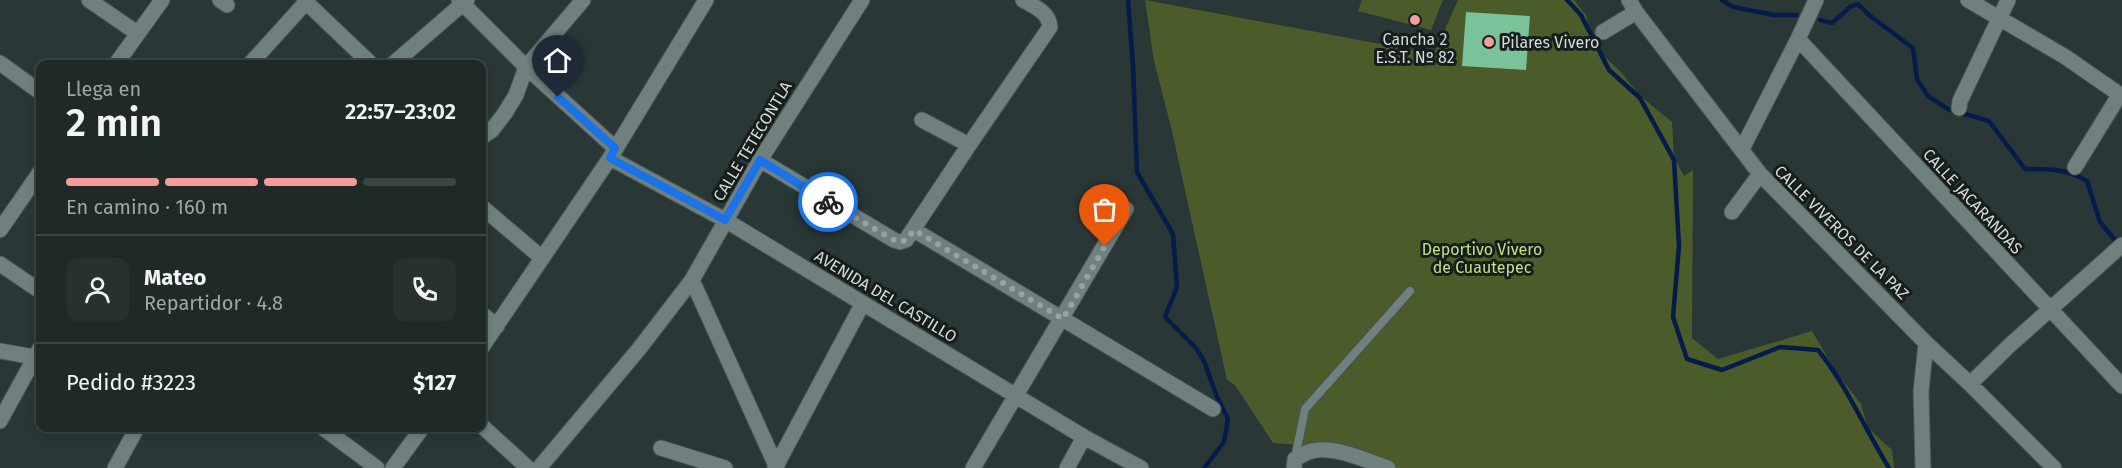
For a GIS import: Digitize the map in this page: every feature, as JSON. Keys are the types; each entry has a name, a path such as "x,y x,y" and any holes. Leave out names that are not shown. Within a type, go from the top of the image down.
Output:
{"street":[{"path":"89,0 137,33"},
{"path":"119,60 162,0"},
{"path":"486,134 492,130 516,95 526,67 583,0"},
{"path":"486,341 613,153 706,0"},
{"name":"CALLE TETECONTLA","path":"539,468 639,349 692,280 760,160 862,0"},
{"path":"760,160 894,240 900,242 906,240 1050,27 1050,20 1044,12 1023,0"},
{"path":"1742,149 1816,0"},
{"path":"1968,0 2064,56 2121,95 2075,167"},
{"path":"1959,108 1960,101 2008,0"},
{"path":"256,60 306,1 368,60"},
{"path":"397,60 463,1"},
{"name":"AVENIDA DEL CASTILLO","path":"463,1 613,153 1084,437 1141,468"},
{"path":"1603,32 1632,6"},
{"name":"CALLE VIVEROS DE LA PAZ","path":"1632,6 1760,174 1926,343 2054,468"},
{"name":"CALLE JACARANDAS","path":"1798,39 2122,386"},
{"path":"0,63 36,89"},
{"path":"922,120 969,145"},
{"path":"1732,212 1760,174"},
{"path":"0,230 36,178"},
{"path":"486,210 542,258"},
{"path":"974,468 1126,210"},
{"path":"914,230 1213,410"},
{"path":"1970,384 2122,245"},
{"path":"0,264 36,288"},
{"path":"692,280 776,468"},
{"path":"776,468 863,303"},
{"path":"486,317 497,326"},
{"path":"1923,468 1922,391 1926,343"},
{"path":"0,351 36,353"},
{"path":"0,421 36,355"},
{"path":"486,430 528,468"},
{"path":"115,468 135,432"},
{"path":"328,432 377,468"},
{"path":"393,468 419,432"},
{"path":"1067,468 1084,437"},
{"path":"661,448 726,468"},
{"path":"1295,464 1310,451 1326,450 1388,468"}],"lane":[{"path":"1295,464 1305,409 1410,291"}],"green space":[{"name":"Deportivo Vivero de Cuautepec","path":"1145,0 1434,54 1458,0 1574,0 1586,15 1593,46 1622,73 1639,95 1672,122 1674,157 1684,176 1693,170 1692,338 1718,359 1812,331 1836,372 1861,404 1868,428 1892,450 1894,468 1381,468 1327,447 1273,443 1235,385 1227,380 1171,127 1154,61"},
{"name":"Cancha 2 E.S.T. Nº 82","path":"1362,0 1443,0 1431,30 1358,11"}],"building":[{"name":"Pilares Vivero","path":"1466,12 1530,16 1526,70 1462,66"}],"waterway":[{"path":"1128,0 1137,172 1173,234 1177,287 1165,317 1196,348 1204,361 1228,419 1224,442 1204,468"},
{"path":"1567,0 1581,15 1609,70 1640,98 1674,160 1679,246 1673,317 1687,359 1722,370 1780,347 1818,350 1847,393 1889,468"},
{"path":"1722,0 1733,7 1774,15 1796,15"},
{"path":"1820,20 1832,23 1850,7 1858,4 1913,48 1917,79 1928,96 1948,109 1989,121 2025,169 2064,171 2087,181 2100,222 2114,239"}],"way so far":[{"path":"828,202 900,242 906,240 914,230 1063,319 1105,246"}],"place":[{"name":"Cancha 2 E.S.T. Nº 82","path":"1415,20"},
{"name":"Pilares Vivero","path":"1489,42"}],"route":[{"path":"558,97 615,148 610,158 725,220 760,160 828,202"}]}
